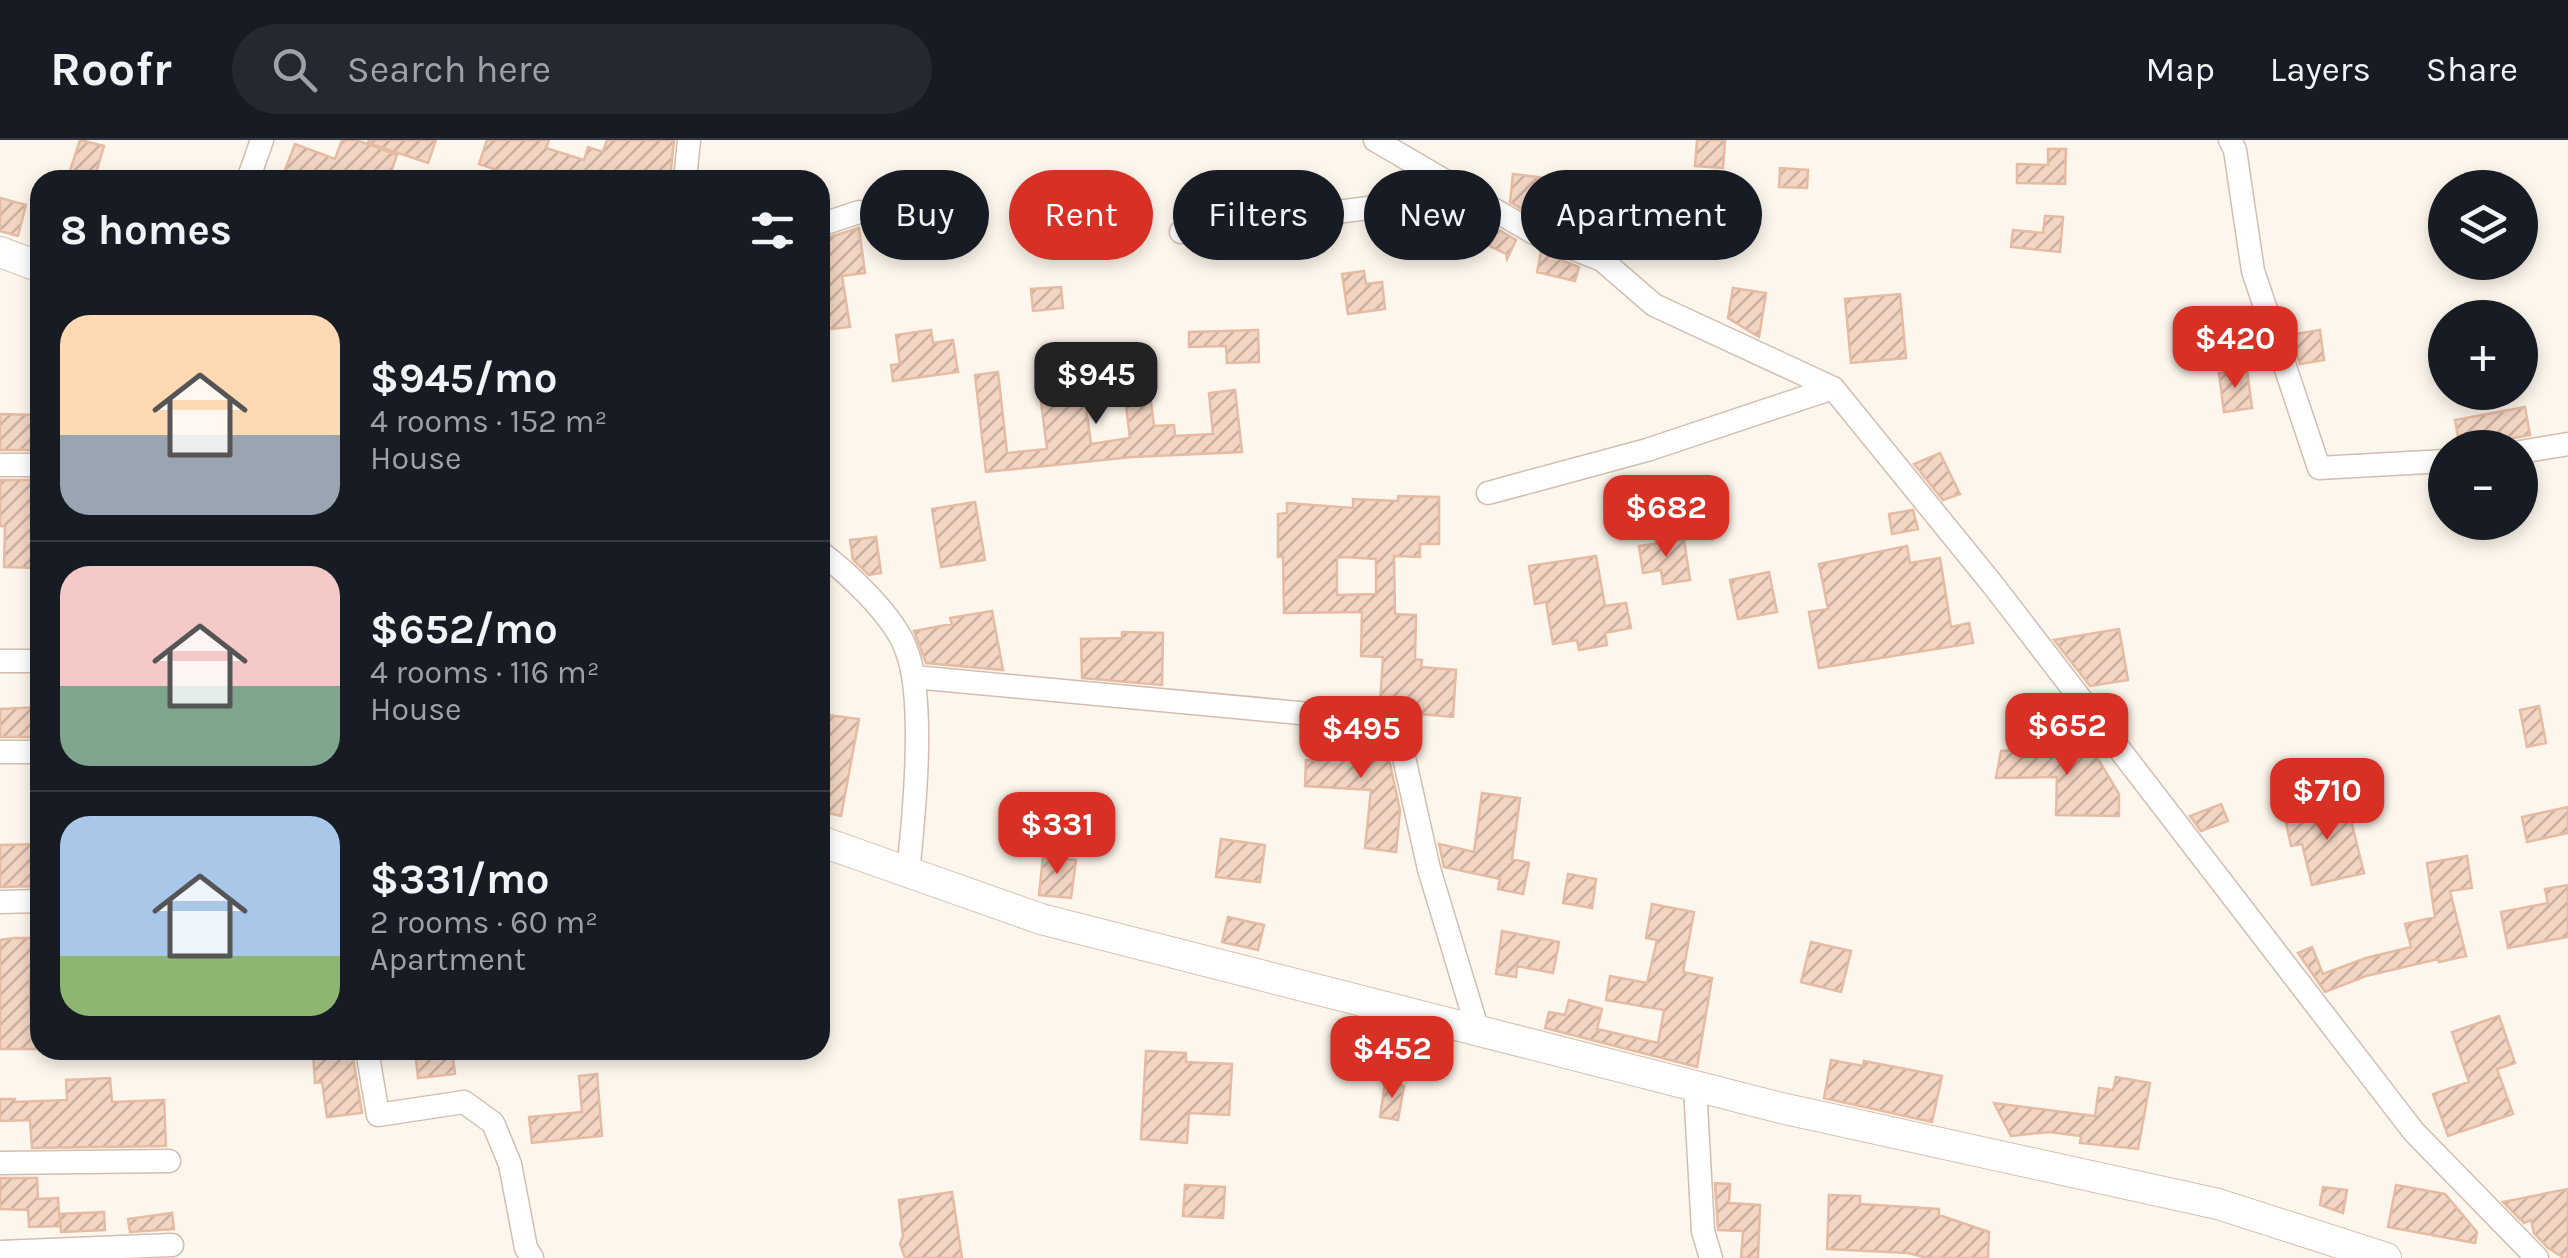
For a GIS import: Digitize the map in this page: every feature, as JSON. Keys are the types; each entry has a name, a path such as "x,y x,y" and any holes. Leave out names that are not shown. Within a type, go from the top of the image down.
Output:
{"street":[{"path":"252,170 262,140"},
{"path":"687,170 689,140"},
{"path":"1375,140 1426,170"},
{"path":"2230,140 2235,150 2253,271 2319,468 2428,462"},
{"path":"830,222 860,212"},
{"path":"1501,214 1534,233 1602,260 1654,305 1833,388 1993,585 2414,1132 2537,1258"},
{"path":"0,252 30,263"},
{"path":"1488,492 1647,450 1833,388"},
{"path":"2538,449 2568,444"},
{"path":"0,464 30,465"},
{"path":"830,562 894,624 907,650 914,678 914,823 908,872"},
{"path":"0,661 30,660"},
{"path":"914,678 1396,722 1429,869 1478,1030"},
{"path":"0,752 30,752"},
{"path":"830,845 1041,919 1696,1086 2218,1204 2324,1248 2386,1258"},
{"path":"0,902 30,901"},
{"path":"369,1060 378,1115 464,1102 492,1123 510,1164 526,1248 532,1258"},
{"path":"1696,1086 1703,1231 1711,1258"},
{"path":"0,1163 169,1162"},
{"path":"0,1252 172,1245"}],"building":[{"path":"80,140 104,146 97,170 70,170"},
{"path":"342,140 357,140 397,155 392,170 285,170 295,144 335,159"},
{"path":"436,140 428,163 368,143"},
{"path":"487,140 549,140 546,148 584,160 588,147 603,152 607,140 674,140 671,170 497,170 479,164"},
{"path":"1697,140 1725,140 1723,168 1695,166"},
{"path":"2048,149 2066,149 2065,184 2017,183 2017,164 2048,165"},
{"path":"1780,168 1808,170 1807,188 1779,187"},
{"path":"1513,174 1521,175 1521,208 1510,202"},
{"path":"0,198 26,205 18,236 0,231"},
{"path":"2045,216 2063,217 2060,252 2011,247 2013,230 2043,233"},
{"path":"859,228 860,260 863,260 865,273 842,276 850,327 830,329 830,237"},
{"path":"1501,231 1516,240 1507,259 1501,252"},
{"path":"1539,260 1561,260 1579,267 1575,281 1537,272"},
{"path":"1364,271 1366,284 1382,282 1385,309 1348,314 1342,274"},
{"path":"1061,287 1063,308 1033,311 1031,289"},
{"path":"1733,288 1766,293 1759,337 1728,318"},
{"path":"1900,294 1906,358 1851,363 1845,299"},
{"path":"931,330 933,343 953,340 958,372 893,381 891,365 900,364 896,335"},
{"path":"1258,330 1259,362 1227,363 1226,346 1189,347 1189,332"},
{"path":"2320,330 2324,360 2300,364 2290,335"},
{"path":"1073,366 1078,401 1085,400 1091,444 1130,438 1124,390 1149,387 1154,426 1174,425 1175,436 1213,434 1209,393 1235,390 1242,452 1132,457 986,472 975,375 998,372 1007,453 1047,449 1037,370"},
{"path":"2247,370 2252,408 2224,412 2219,373"},
{"path":"2526,410 2529,430 2457,430 2455,420"},
{"path":"0,414 30,415 30,450 0,450"},
{"path":"1940,453 1960,494 1943,500 1914,464"},
{"path":"0,480 30,480 30,568 4,567 5,526 0,526"},
{"path":"1398,496 1439,497 1439,544 1420,544 1420,557 1394,556 1395,614 1416,615 1415,659 1422,660 1421,667 1456,670 1453,717 1408,713 1399,707 1380,705 1383,657 1361,656 1362,612 1284,613 1278,514 1287,513 1287,503 1353,508 1353,499 1398,501","holes":["1337,558 1376,559 1376,594 1337,595"]},
{"path":"975,502 985,560 941,567 932,509"},
{"path":"1718,506 1723,531 1674,540 1670,515"},
{"path":"1913,510 1918,529 1892,534 1889,514"},
{"path":"876,537 881,573 869,575 853,560 850,540"},
{"path":"1684,539 1690,580 1663,584 1661,570 1643,573 1639,546"},
{"path":"1907,546 1910,563 1940,558 1951,627 1969,623 1973,643 1819,668 1809,612 1828,609 1819,564"},
{"path":"1596,556 1605,606 1626,603 1631,628 1605,633 1607,645 1579,650 1577,640 1553,644 1546,602 1535,604 1529,566"},
{"path":"1769,572 1777,612 1738,619 1730,580"},
{"path":"992,611 1003,670 926,663 914,631 952,624 950,618"},
{"path":"2119,629 2128,680 2090,686 2054,640"},
{"path":"1122,632 1163,633 1162,685 1082,678 1081,639 1122,638"},
{"path":"2539,706 2546,743 2527,747 2520,710"},
{"path":"30,708 30,737 0,737 0,709"},
{"path":"830,715 859,719 841,816 830,813"},
{"path":"1324,730 1384,736 1400,810 1396,852 1365,848 1371,790 1305,786 1306,760 1323,761"},
{"path":"2091,747 2119,794 2119,816 2056,815 2057,777 1996,778 2001,751"},
{"path":"1482,793 1520,798 1512,859 1529,863 1523,894 1498,889 1500,879 1444,867 1439,844 1474,852"},
{"path":"2221,804 2228,821 2201,831 2190,816"},
{"path":"2347,804 2364,873 2312,885 2302,844 2291,846 2285,818"},
{"path":"2568,807 2568,833 2527,842 2522,817"},
{"path":"1221,839 1265,845 1260,882 1216,877"},
{"path":"30,844 30,886 0,887 0,845"},
{"path":"2467,856 2472,888 2450,891 2466,956 2366,976 2325,992 2298,953 2312,947 2323,974 2411,947 2405,924 2435,917 2427,863"},
{"path":"1043,857 1076,860 1071,898 1039,895"},
{"path":"1568,874 1596,879 1592,908 1563,903"},
{"path":"2568,885 2568,937 2508,948 2501,912 2548,903 2545,889"},
{"path":"1652,904 1694,912 1683,972 1712,978 1697,1067 1545,1028 1549,1012 1565,1015 1569,1000 1602,1009 1597,1029 1658,1043 1664,1010 1606,1000 1610,976 1647,983 1657,940 1646,938"},
{"path":"1228,917 1264,925 1258,950 1222,942"},
{"path":"1502,931 1559,942 1553,973 1517,966 1516,977 1496,974"},
{"path":"30,938 30,1049 0,1049 0,940"},
{"path":"1811,942 1851,951 1841,992 1801,982"},
{"path":"2499,1016 2515,1063 2497,1069 2513,1114 2448,1136 2433,1094 2469,1082 2452,1032"},
{"path":"1146,1051 1186,1053 1186,1062 1232,1064 1229,1115 1189,1113 1187,1143 1141,1139"},
{"path":"313,1060 353,1060 362,1113 327,1117 322,1082 315,1083"},
{"path":"416,1060 453,1060 455,1074 418,1078"},
{"path":"1831,1060 1863,1066 1864,1061 1942,1076 1932,1122 1824,1098"},
{"path":"597,1074 602,1136 532,1143 529,1117 582,1112 579,1076"},
{"path":"2116,1077 2150,1083 2138,1149 2080,1143 2081,1136 2049,1132 2011,1136 1994,1103 2095,1116 2099,1088 2113,1090"},
{"path":"110,1078 112,1102 164,1100 166,1146 32,1148 30,1120 0,1121 0,1099 67,1100 66,1080"},
{"path":"1385,1083 1404,1086 1398,1120 1380,1117"},
{"path":"0,1178 37,1178 38,1199 58,1198 60,1226 29,1227 28,1210 0,1209"},
{"path":"1715,1183 1730,1184 1729,1203 1760,1205 1758,1258 1741,1258 1743,1231 1718,1230"},
{"path":"1185,1185 1225,1187 1223,1218 1183,1216"},
{"path":"2396,1185 2445,1194 2477,1232 2475,1243 2388,1227"},
{"path":"2323,1187 2347,1190 2343,1213 2320,1205"},
{"path":"2568,1189 2568,1258 2564,1258 2534,1233 2531,1220 2524,1223 2503,1202"},
{"path":"952,1192 962,1258 905,1258 900,1244 903,1236 899,1200"},
{"path":"1829,1195 1860,1196 1860,1204 1939,1209 1939,1215 1989,1232 1988,1258 1928,1258 1908,1253 1827,1249"},
{"path":"104,1212 105,1230 61,1232 60,1214"},
{"path":"172,1213 174,1229 130,1232 128,1219"}]}
